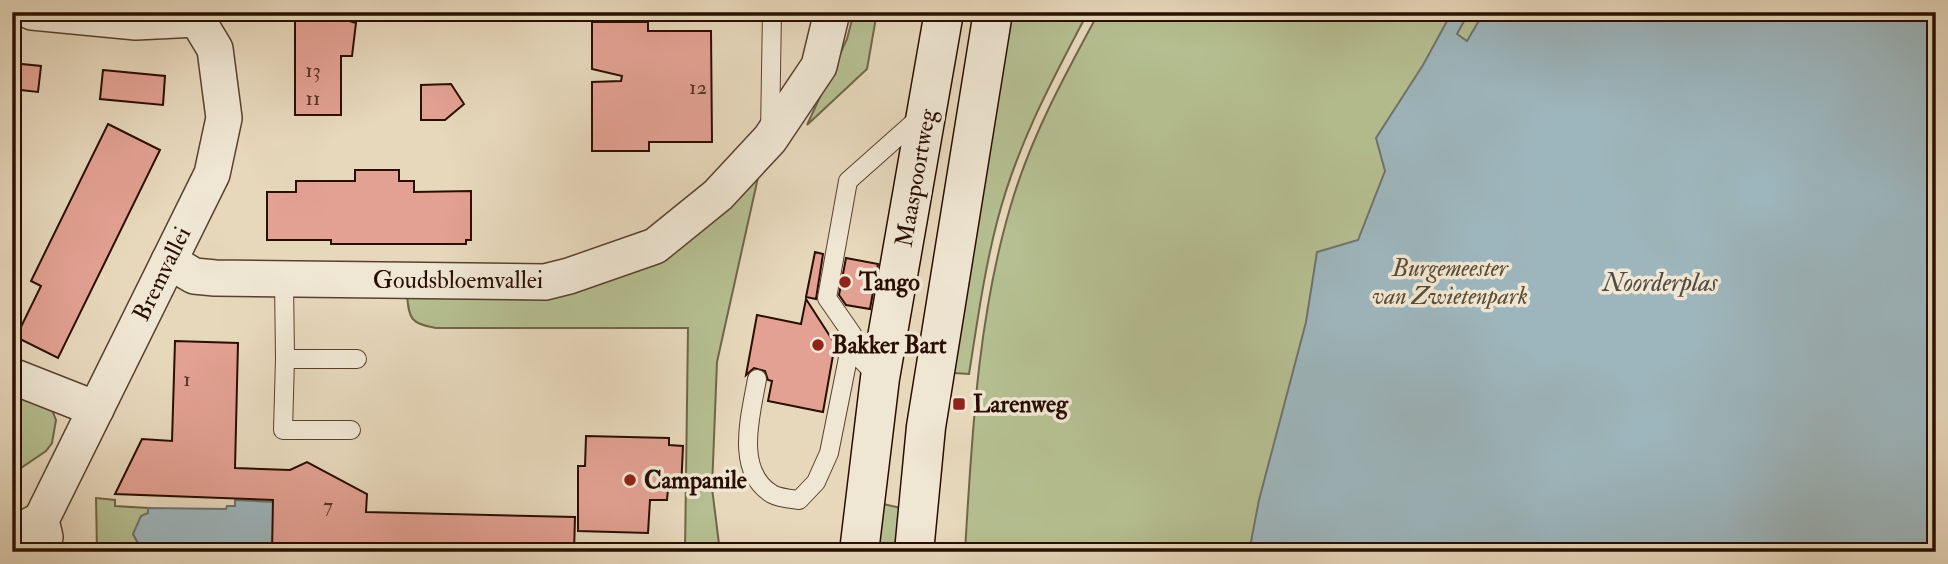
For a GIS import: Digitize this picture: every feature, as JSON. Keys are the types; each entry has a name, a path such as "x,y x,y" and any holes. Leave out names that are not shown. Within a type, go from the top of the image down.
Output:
{"main road":[{"name":"Maaspoortweg","path":"859,552 880,378 944,12"},
{"name":"Maaspoortweg","path":"914,552 926,427 993,12"}],"street":[{"path":"32,12 136,22 201,15"},
{"name":"Goudsbloemvallei","path":"169,261 194,276 284,280 545,282 655,246 718,195 770,139 819,66 832,12"},
{"name":"Bremvallei","path":"12,549 25,528 41,536 96,409 212,174 224,118 215,49 201,15"},
{"path":"12,376 96,409"}],"lane":[{"path":"770,139 772,12"},
{"path":"757,379 747,438 752,468 762,486 774,496 799,500 816,482 829,453 850,348 852,334 827,298 848,180 928,110"},
{"path":"284,280 283,430 351,430"},
{"path":"850,348 880,378"},
{"path":"285,359 357,359"}],"green space":[{"path":"854,12 877,12 867,69 807,125 847,39"},
{"path":"1003,12 1088,12 1048,89 1014,167 992,241 969,374 954,373 957,280"},
{"name":"Noorderplas","path":"1099,12 1936,12 1936,552 965,552 979,372 992,282 1002,238 1031,148 1063,79"},
{"path":"761,164 717,362 712,488 720,552 685,552 688,328 436,328 421,325 413,319 407,295 555,289"},
{"path":"12,387 52,410 56,420 52,443 46,451 12,474"},
{"path":"96,498 115,500 115,506 148,508 148,514 133,534 143,552 97,552"},
{"path":"879,503 905,509 903,552 874,552"}],"water":[{"name":"Noorderplas","path":"1452,12 1469,12 1457,34 1467,41 1484,12 1936,12 1936,552 1249,552 1259,500 1306,322 1317,252 1358,240 1385,171 1376,138 1423,65"},
{"path":"235,500 273,502 273,552 143,552 133,534 141,516 148,513 148,508 226,509 227,506 235,506"}],"building":[{"path":"295,12 347,12 346,20 356,23 352,56 341,56 341,115 295,115"},
{"path":"592,22 648,22 648,31 711,31 712,142 649,142 649,151 592,151 592,82 621,81 622,76 592,69"},
{"path":"12,63 41,66 38,92 12,89"},
{"path":"103,70 165,76 163,105 100,99"},
{"path":"451,84 464,104 445,120 421,120 421,85"},
{"path":"108,124 160,150 58,358 16,337 41,286 31,281"},
{"path":"355,170 399,170 399,181 414,181 414,192 471,191 471,240 466,240 466,244 331,244 331,240 267,240 267,192 296,192 296,181 355,181"},
{"path":"815,252 823,254 816,299 806,297"},
{"path":"846,258 878,264 870,309 846,305 839,295"},
{"path":"806,299 835,344 823,412 768,401 772,381 768,380 765,371 754,368 746,375 757,315 801,324"},
{"path":"175,341 238,343 235,468 290,470 307,462 367,494 366,512 575,517 574,552 272,552 273,500 115,494 142,439 172,441"},
{"name":"Campanile","path":"586,436 669,438 669,445 683,446 681,489 668,489 667,500 650,500 648,533 578,531 578,466 585,466"}],"place":[{"name":"Tango","path":"845,282"},
{"name":"Bakker Bart","path":"818,345"},
{"name":"Larenweg","path":"959,404"},
{"name":"Campanile","path":"630,480"}],"park label":[{"name":"Burgemeester van Zwietenpark","path":"1450,282"}]}
